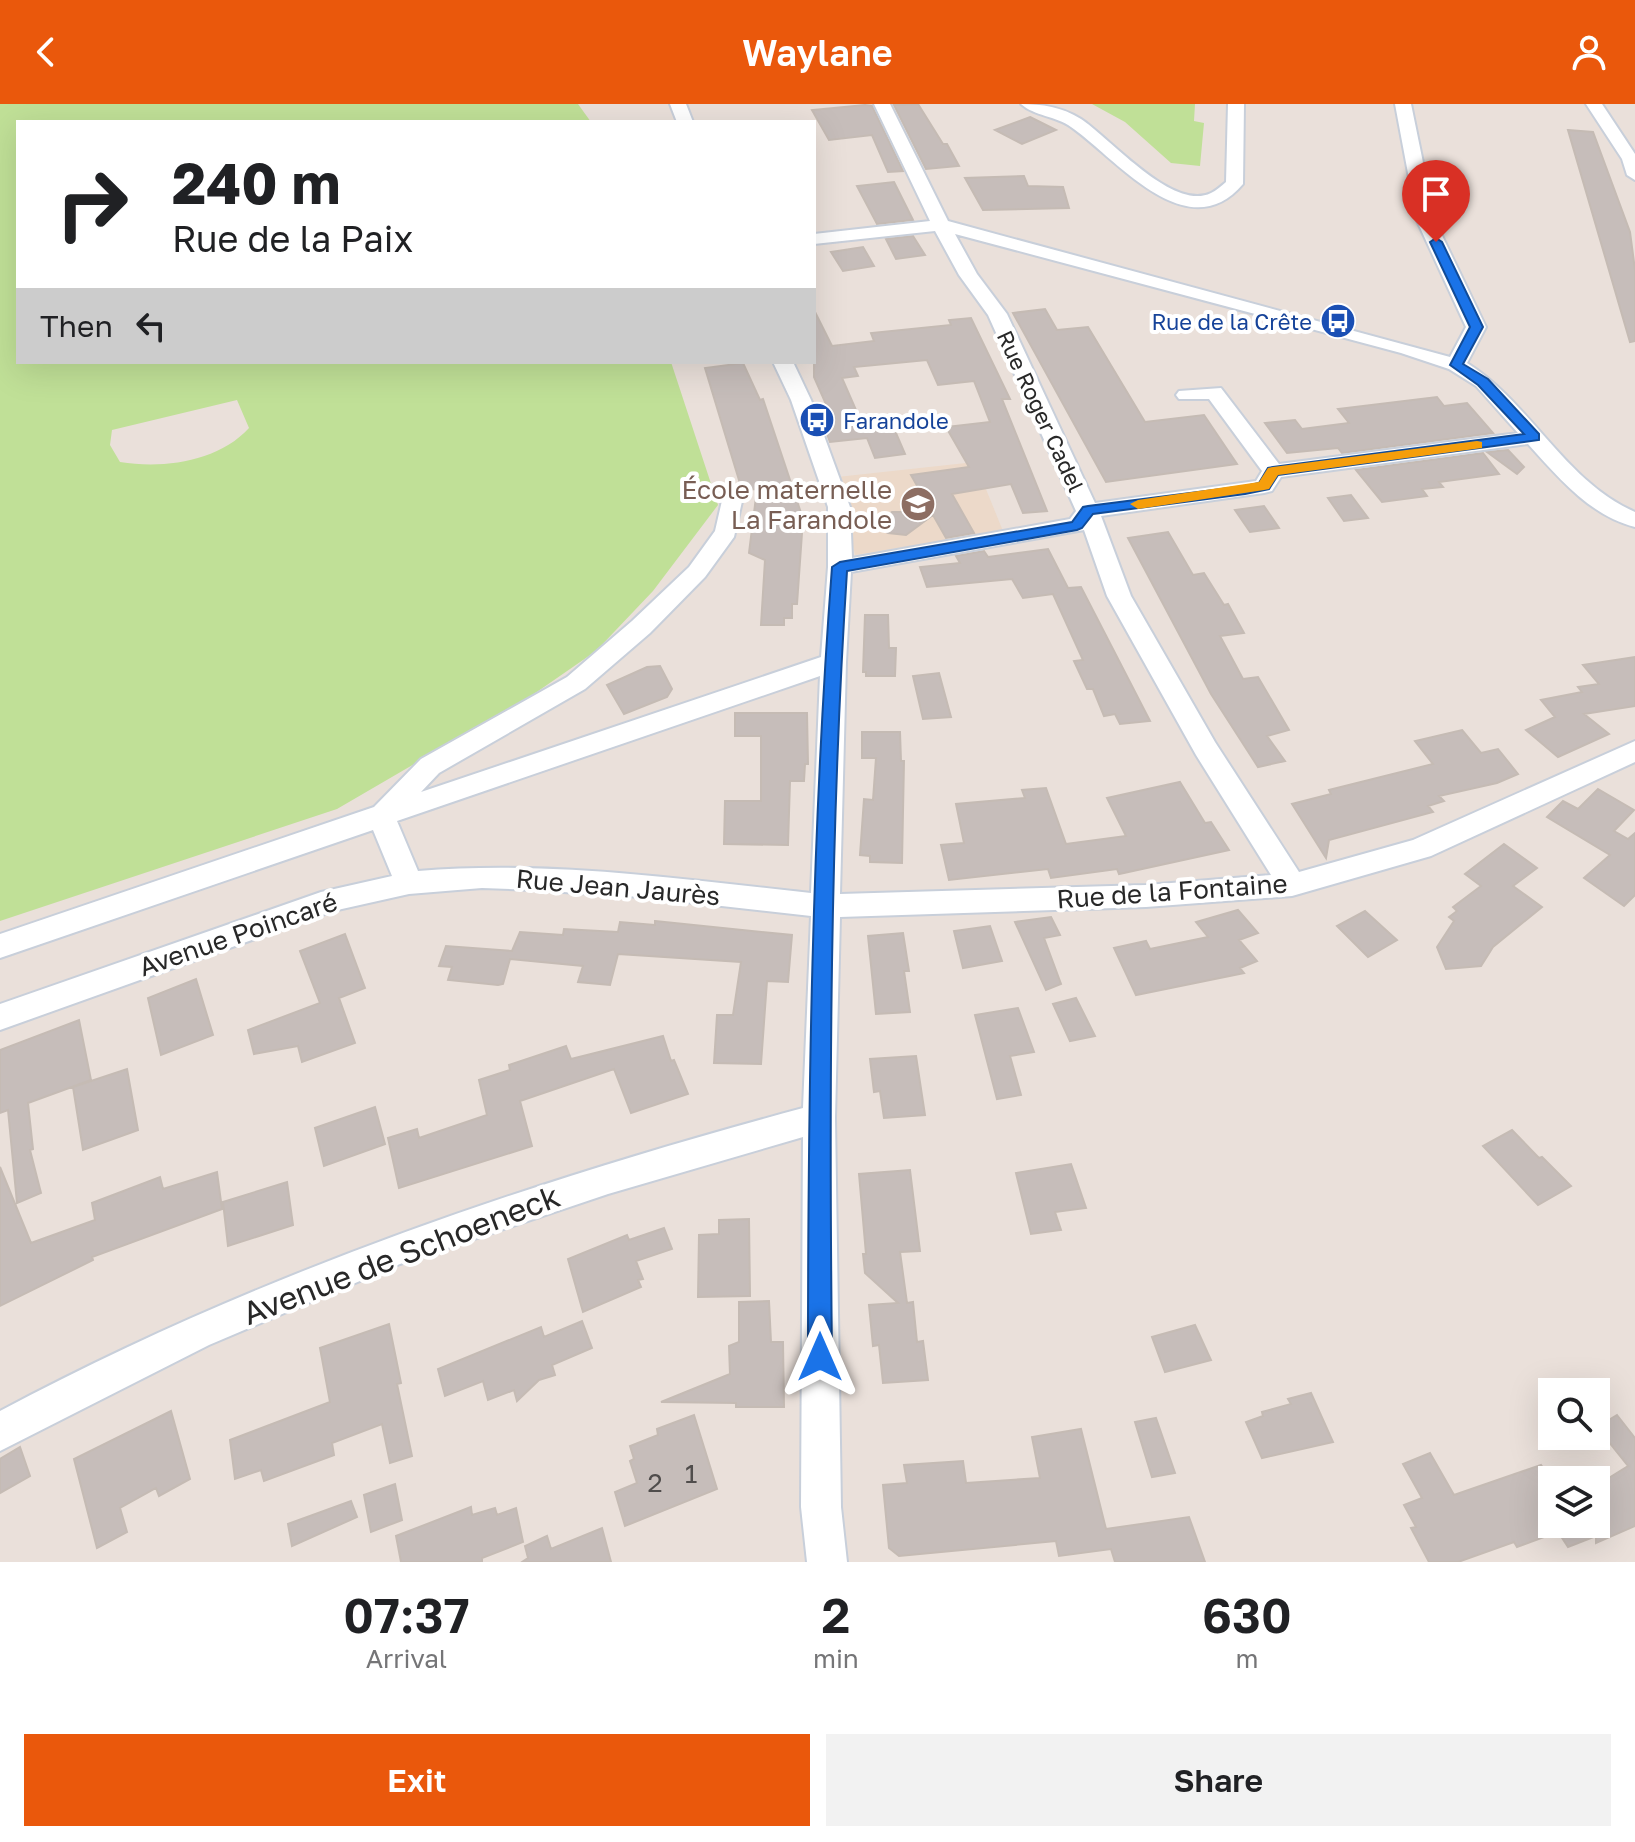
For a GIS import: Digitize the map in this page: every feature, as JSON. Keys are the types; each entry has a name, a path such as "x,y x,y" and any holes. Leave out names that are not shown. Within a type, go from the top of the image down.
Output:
{"street":[{"name":"Rue Roger Cadel","path":"882,104 941,225 968,275 997,314 1027,374 1073,484 1088,511 1119,596 1205,748 1292,885"},
{"path":"1029,104 1074,121 1152,187 1167,196 1190,200 1213,199 1227,192 1234,184 1236,104"},
{"path":"1403,104 1426,221 1476,327 1456,365"},
{"path":"1594,104 1630,159 1635,175"},
{"path":"816,239 941,225 1408,349 1456,365 1483,382 1574,482 1607,508 1635,520"},
{"path":"784,364 801,400 839,507 840,567 833,662 819,1118 821,1507 827,1562"},
{"path":"1186,395 1214,392 1273,471"},
{"path":"1273,471 1534,437"},
{"path":"840,567 1077,525 1088,511 1264,486 1273,471"},
{"path":"381,815 430,766 576,683 641,627 697,572 726,532 732,497"},
{"path":"0,946 833,662"},
{"name":"Rue de la Fontaine","path":"827,906 1146,896 1292,885 1421,848 1635,751"},
{"path":"381,815 409,883"},
{"name":"Rue Jean Jaurès","path":"409,883 482,877 532,879 641,886 827,906"},
{"name":"Avenue Poincaré","path":"0,1017 331,900 409,883"},
{"name":"Avenue de Schoeneck","path":"0,1432 80,1386 292,1290 497,1213 676,1156 819,1118"}],"shaded area":[{"name":"École maternelle La Farandole","path":"975,462 1003,531 855,555 837,477"}],"green space":[{"path":"0,104 578,104 590,120 16,120 16,364 672,364 718,505 653,591 596,651 531,696 337,809 0,921","holes":["237,400 249,428 236,440 206,456 154,464 120,462 110,445 112,430"]},
{"path":"1092,104 1195,104 1194,121 1204,123 1200,166 1171,163 1125,122"}],"building":[{"path":"918,104 959,166 926,169 894,105"},
{"path":"872,106 903,171 888,172 872,135 829,140 812,110"},
{"path":"1030,117 1056,130 1022,144 995,130"},
{"path":"1568,130 1593,132 1630,232 1635,270 1635,341 1630,342"},
{"path":"1024,176 1028,186 1063,187 1069,208 983,210 965,178"},
{"path":"894,182 913,220 877,224 857,186"},
{"path":"913,236 925,255 896,259 886,239"},
{"path":"863,247 874,266 843,271 831,252"},
{"path":"1045,309 1057,330 1088,327 1145,422 1204,415 1237,464 1106,482 1013,313"},
{"path":"816,314 832,346 874,341 871,333 951,325 949,320 971,318 1010,399 1002,399 1047,511 1023,513 1011,484 952,494 974,533 946,538 933,515 906,535 888,533 872,525 892,512 932,512 911,475 969,467 946,427 990,422 974,381 938,385 927,360 854,367 858,376 842,378 859,417 862,422 890,419 905,454 875,458 867,438 830,442 822,421 833,420 814,377"},
{"path":"743,364 760,400 763,399 803,519 797,604 792,604 792,618 784,618 784,625 761,625 765,560 749,553 757,489 742,490 705,368"},
{"path":"1437,397 1444,406 1467,403 1493,433 1342,453 1338,448 1287,453 1265,423 1295,420 1302,429 1349,423 1338,409"},
{"path":"1508,450 1524,467 1517,474 1487,452"},
{"path":"1483,453 1499,474 1439,482 1443,487 1422,489 1427,496 1382,502 1356,470"},
{"path":"1351,495 1368,518 1344,521 1328,498"},
{"path":"1264,506 1279,528 1250,532 1235,510"},
{"path":"1168,532 1193,575 1204,573 1224,605 1228,604 1244,633 1220,636 1243,679 1258,677 1289,730 1267,736 1285,761 1258,767 1211,694 1128,538"},
{"path":"1048,549 1068,588 1081,587 1150,721 1120,724 1115,714 1104,716 1093,689 1087,689 1074,661 1083,660 1053,594 1023,598 1012,579 927,587 920,567 960,563 956,556 984,551 988,557"},
{"path":"865,615 888,615 889,648 896,648 895,676 866,676 863,672"},
{"path":"1635,657 1635,706 1584,714 1609,734 1558,757 1526,730 1555,717 1541,700 1582,692 1578,687 1599,684 1583,665"},
{"path":"660,666 672,689 667,697 624,714 607,685 647,667"},
{"path":"939,673 951,717 923,719 913,676"},
{"path":"735,713 807,713 808,764 805,764 804,781 790,781 788,845 724,844 725,801 761,801 761,736 735,736"},
{"path":"1462,730 1481,753 1498,749 1518,774 1497,783 1439,796 1444,801 1428,806 1433,812 1329,840 1326,858 1292,804 1331,794 1329,790 1433,764 1415,741"},
{"path":"862,732 900,732 901,761 904,761 902,863 870,862 870,856 860,855 864,799 873,800 876,758 862,758"},
{"path":"1180,782 1205,823 1211,822 1229,850 1119,874 1117,869 1051,878 1048,869 949,880 941,845 964,843 956,804 1025,798 1022,790 1046,788 1066,844 1126,836 1107,798"},
{"path":"1598,789 1634,810 1614,831 1628,839 1635,833 1635,895 1624,906 1584,878 1610,855 1547,817 1563,801 1578,809"},
{"path":"1504,844 1537,868 1513,886 1542,907 1493,947 1481,966 1446,969 1437,947 1454,921 1449,917 1457,911 1453,907 1481,886 1465,874"},
{"path":"1238,910 1258,933 1239,940 1257,961 1240,968 1244,973 1136,995 1114,948 1146,941 1150,949 1208,937 1196,922"},
{"path":"1365,911 1397,940 1368,957 1337,926"},
{"path":"1051,917 1060,935 1044,938 1061,984 1046,990 1015,922"},
{"path":"655,921 792,935 788,982 767,981 761,1064 714,1063 717,1015 733,1015 741,962 618,954 610,985 578,982 583,966 510,959 503,984 498,985 448,980 452,967 439,966 446,946 512,951 520,932 563,935 564,929 618,932 620,922 655,925"},
{"path":"990,926 1002,961 963,968 954,931"},
{"path":"903,933 909,971 904,971 910,1012 876,1014 868,936"},
{"path":"345,934 365,988 339,998 355,1043 302,1062 298,1046 254,1054 248,1030 320,1003 300,951"},
{"path":"196,979 213,1035 161,1055 148,998"},
{"path":"1076,998 1095,1036 1070,1041 1053,1004"},
{"path":"1018,1008 1034,1052 1010,1056 1021,1095 997,1099 975,1015"},
{"path":"79,1020 91,1080 28,1103 33,1149 30,1150 41,1193 17,1203 8,1110 0,1113 0,1050"},
{"path":"663,1036 671,1061 674,1060 688,1094 631,1113 614,1069 520,1101 532,1146 399,1188 388,1138 417,1129 419,1138 487,1115 479,1080 510,1070 509,1065 566,1046 571,1059"},
{"path":"916,1056 925,1115 884,1118 880,1091 874,1092 870,1059"},
{"path":"127,1069 138,1130 83,1150 73,1087"},
{"path":"375,1107 385,1144 324,1166 315,1128"},
{"path":"1512,1130 1571,1186 1538,1205 1483,1146"},
{"path":"1071,1164 1086,1208 1055,1212 1061,1230 1031,1234 1016,1173"},
{"path":"0,1167 31,1243 95,1220 92,1203 160,1177 163,1189 217,1172 222,1209 92,1257 93,1260 0,1306"},
{"path":"910,1170 920,1251 900,1252 907,1303 913,1302 917,1342 923,1341 928,1380 883,1383 879,1345 873,1346 869,1305 898,1303 865,1273 859,1174"},
{"path":"287,1182 293,1225 228,1246 223,1202"},
{"path":"749,1219 750,1296 698,1297 699,1235 719,1234 719,1220"},
{"path":"664,1228 672,1249 636,1261 643,1279 638,1280 641,1287 583,1312 568,1259 627,1235 629,1240"},
{"path":"769,1301 771,1342 783,1342 784,1407 661,1402 730,1374 729,1346 739,1342 739,1302"},
{"path":"582,1321 592,1348 552,1365 555,1375 539,1380 517,1401 514,1390 488,1400 483,1381 445,1396 438,1369 541,1327 544,1337"},
{"path":"389,1324 401,1383 397,1384 412,1456 390,1463 382,1424 332,1443 334,1455 264,1481 261,1470 235,1479 230,1440 330,1402 320,1348"},
{"path":"1195,1325 1211,1360 1165,1372 1152,1337"},
{"path":"1311,1393 1333,1442 1262,1458 1246,1422 1263,1416 1262,1412 1291,1404 1288,1399"},
{"path":"171,1411 190,1479 159,1496 156,1488 120,1508 127,1532 97,1548 74,1459"},
{"path":"694,1415 717,1489 625,1526 615,1492 637,1483 630,1461 634,1459 630,1446 658,1435 657,1429"},
{"path":"1617,1415 1635,1438 1635,1526 1610,1537 1610,1477 1628,1466 1610,1443 1610,1419"},
{"path":"1156,1418 1175,1473 1152,1477 1135,1422"},
{"path":"1081,1429 1106,1529 1189,1517 1205,1562 1115,1562 1111,1549 1059,1556 1056,1541 899,1556 889,1548 883,1485 907,1483 904,1465 963,1461 966,1483 1040,1478 1032,1437"},
{"path":"20,1447 30,1476 0,1493 0,1459"},
{"path":"1430,1453 1454,1495 1538,1466 1538,1538 1541,1538 1517,1547 1514,1542 1458,1562 1429,1562 1411,1528 1416,1527 1404,1505 1422,1498 1403,1464"},
{"path":"395,1484 402,1520 371,1532 364,1495"},
{"path":"351,1501 357,1517 292,1546 288,1524"},
{"path":"471,1507 472,1515 495,1508 497,1515 516,1508 523,1542 482,1558 482,1562 401,1562 396,1536"},
{"path":"602,1528 611,1562 522,1562 528,1558 525,1546 547,1536 551,1549"},
{"path":"1562,1538 1591,1538 1568,1547"}],"slow traffic":[{"path":"1138,504 1264,486 1273,471 1477,445"}],"place":[{"name":"Rue de la Crête","path":"1338,321"},
{"name":"Farandole","path":"817,420"},
{"name":"École maternelle La Farandole","path":"918,504"}],"route":[{"path":"820,1357 819,1118 833,662 840,567 1077,525 1088,511 1264,486 1273,471 1534,437 1483,382 1456,365 1476,327 1436,242"}]}
